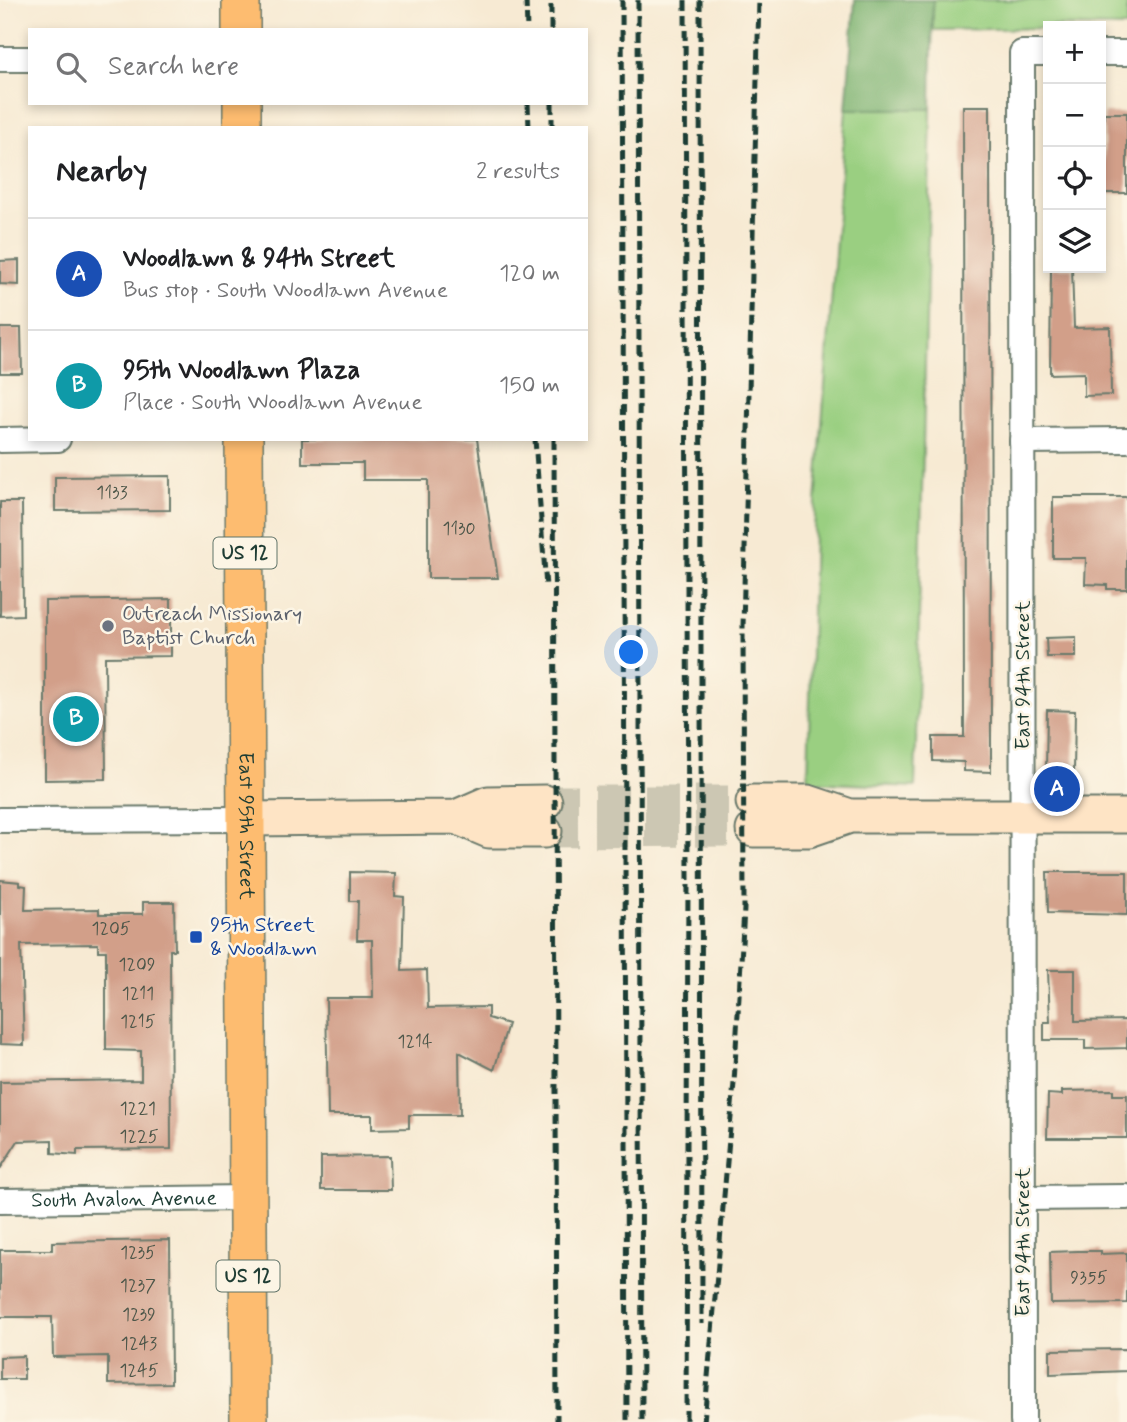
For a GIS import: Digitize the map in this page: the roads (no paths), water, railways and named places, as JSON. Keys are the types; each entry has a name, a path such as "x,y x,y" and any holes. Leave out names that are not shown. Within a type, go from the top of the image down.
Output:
{"main road":[{"path":"241,0 241,28"},
{"path":"242,105 242,126"},
{"name":"East 95th Street","path":"244,441 249,1422"}],"street":[{"name":"East 94th Street","path":"1024,1422 1022,53 1043,53"},
{"path":"1106,53 1127,53"},
{"path":"0,59 28,58"},
{"path":"0,440 28,440"},
{"path":"1022,441 1127,440"},
{"path":"0,820 456,817 488,803 545,816"},
{"path":"753,816 809,830 850,816 1127,816"},
{"name":"South Avalon Avenue","path":"0,1201 248,1198"},
{"path":"1023,1198 1127,1198"}],"tunnel":[{"path":"545,802 753,802"},
{"path":"545,831 753,830"}],"railway":[{"path":"526,0 527,28"},
{"path":"551,0 551,28"},
{"path":"622,0 627,1422"},
{"path":"638,0 642,1422"},
{"path":"685,0 688,879 686,1422"},
{"path":"700,0 702,1324"},
{"path":"704,1422 734,1083 744,909 743,627 759,0"},
{"path":"528,105 529,126"},
{"path":"552,105 552,126"},
{"path":"535,441 546,587"},
{"path":"554,441 557,1422"}],"place":[{"name":"Outreach Missionary Baptist Church","path":"108,626"},
{"name":"95th Woodlawn Plaza","path":"76,719"},
{"name":"Woodlawn & 94th Street","path":"1057,789"},
{"name":"95th Street & Woodlawn","path":"196,937"}]}
